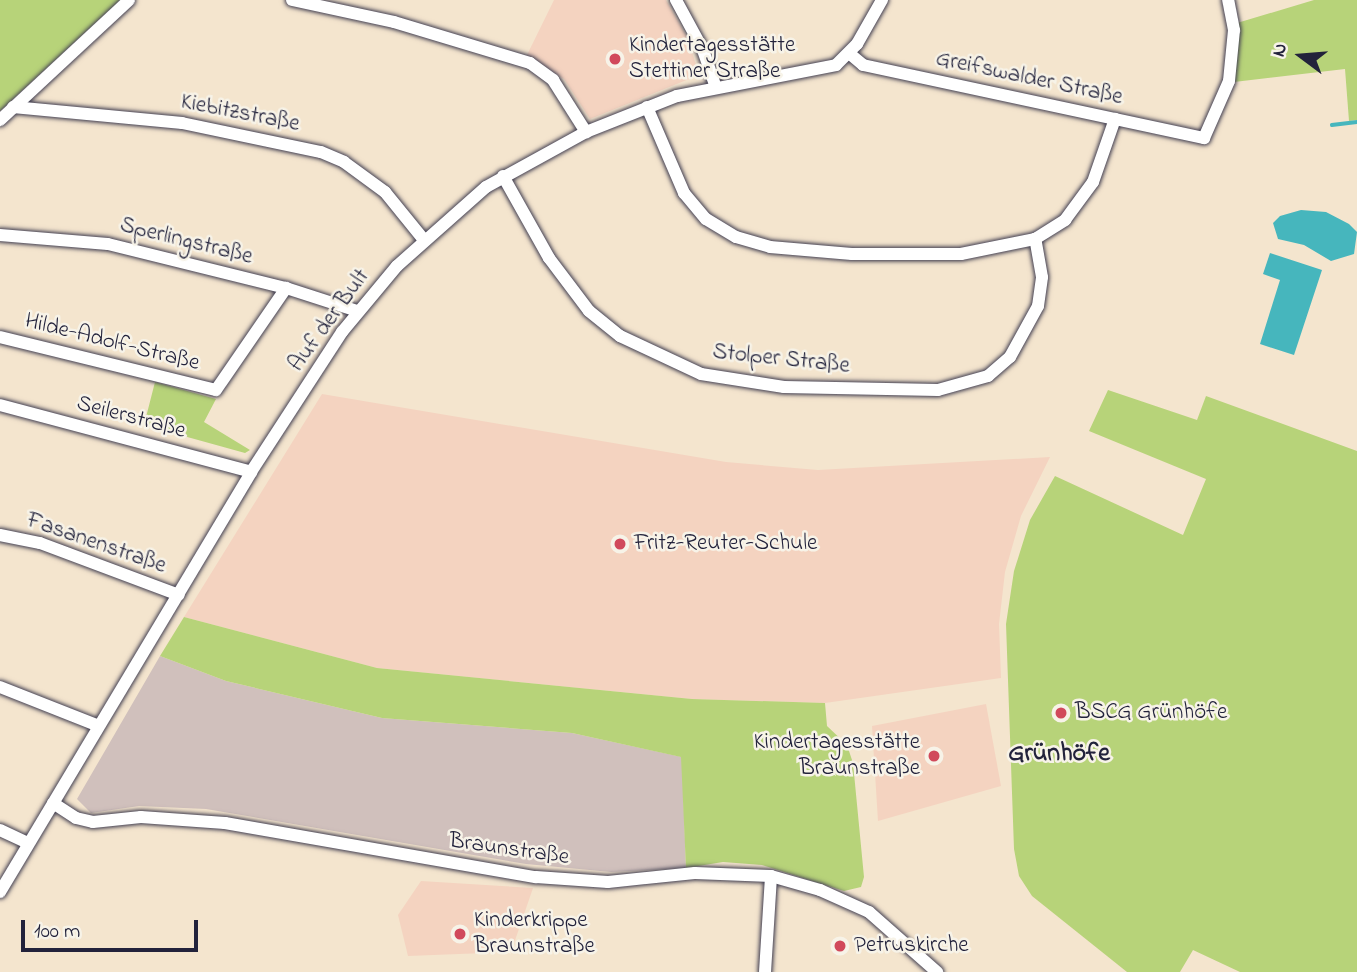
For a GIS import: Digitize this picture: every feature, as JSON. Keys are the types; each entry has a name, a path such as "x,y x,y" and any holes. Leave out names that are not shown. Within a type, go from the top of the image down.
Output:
{"street":[{"path":"0,120 129,0"},
{"path":"292,0 394,22 530,63 553,80 586,132"},
{"path":"676,0 703,50 716,87"},
{"path":"850,54 882,0"},
{"name":"Greifswalder Straße","path":"850,54 863,65 1204,138 1229,81 1234,30 1228,0"},
{"name":"Auf der Bult","path":"0,891 251,472 357,312 424,240 503,176 586,132 647,107 716,87 828,68 850,54"},
{"name":"Kiebitzstraße","path":"13,107 182,123 321,152 344,162 385,192 424,240"},
{"path":"647,107 684,193 706,219 736,237 770,247 866,254 961,254 1035,239 1065,220 1093,183 1115,119"},
{"name":"Stolper Straße","path":"503,176 549,258 589,311 620,336 701,374 784,387 938,390 988,376 1010,357 1038,306 1042,277 1035,239"},
{"name":"Sperlingstraße","path":"0,235 107,244 286,288 357,312"},
{"name":"Hilde-Adolf-Straße","path":"0,337 216,390 286,288"},
{"name":"Seilerstraße","path":"0,405 251,472"},
{"name":"Fasanenstraße","path":"0,536 40,543 179,595"},
{"path":"0,687 99,726"},
{"name":"Braunstraße","path":"53,803 76,818 93,822 141,817 225,823 536,877 608,882 695,873 771,876 820,890 869,912 937,972"},
{"path":"0,831 28,844"},
{"path":"765,972 771,876"}],"shaded area":[{"name":"Kindertagesstätte Stettiner Straße","path":"554,0 666,0 688,39 699,75 590,119 564,79 527,55"},
{"name":"Fritz-Reuter-Schule","path":"322,394 726,462 818,470 1050,457 1021,516 1005,572 999,624 1001,678 825,703 692,699 377,668 184,617"},
{"path":"160,656 226,681 382,718 572,733 682,757 686,868 611,872 526,864 206,809 139,806 91,813 77,799"},
{"name":"Kindertagesstätte Braunstraße","path":"986,704 1001,786 878,821 872,726"},
{"name":"Kinderkrippe Braunstraße","path":"421,881 533,888 511,952 408,956 398,915"}],"green space":[{"path":"0,0 120,0 0,111"},
{"path":"1314,0 1357,0 1357,120 1349,121 1345,69 1234,82 1237,23"},
{"path":"155,382 216,399 204,422 250,450 245,453 144,425"},
{"path":"1108,390 1197,420 1206,396 1357,451 1357,972 1240,972 1193,950 1180,972 1127,972 1032,896 1019,876 1014,849 1006,624 1014,571 1030,520 1055,476 1183,535 1206,479 1089,431"},
{"path":"184,617 377,668 692,699 825,703 827,726 847,745 853,763 864,877 861,887 844,891 762,865 723,862 686,868 681,757 572,733 382,718 226,681 160,656"}],"water":[{"path":"1301,210 1326,212 1349,224 1357,232 1354,254 1331,261 1304,245 1278,239 1273,223 1280,216"},
{"path":"1270,253 1322,270 1294,355 1260,344 1280,280 1263,274"}],"waterway":[{"path":"1332,125 1357,122"}],"place":[{"name":"Kindertagesstätte Stettiner Straße","path":"615,59"},
{"name":"Fritz-Reuter-Schule","path":"620,544"},
{"name":"BSCG Grünhöfe","path":"1061,713"},
{"name":"Kindertagesstätte Braunstraße","path":"934,756"},
{"name":"Kinderkrippe Braunstraße","path":"460,934"},
{"name":"Petruskirche","path":"840,946"}],"district":[{"name":"Grünhöfe","path":"1059,755"}]}
